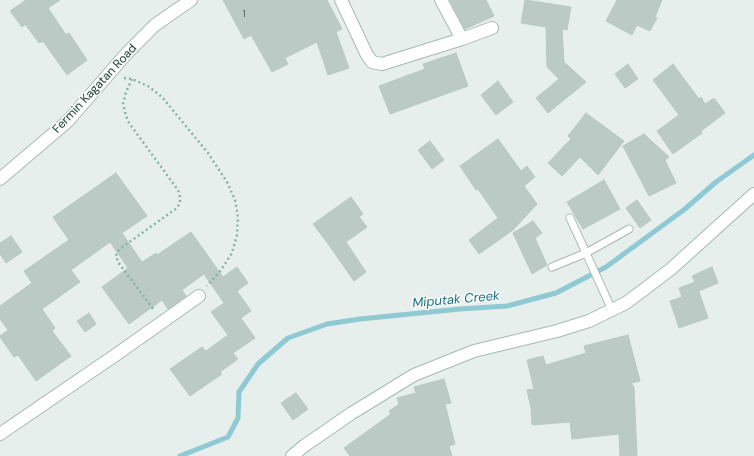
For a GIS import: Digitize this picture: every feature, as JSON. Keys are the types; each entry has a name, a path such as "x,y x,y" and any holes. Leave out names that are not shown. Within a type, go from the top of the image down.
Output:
{"street":[{"name":"Fermin Kagatan Road","path":"0,180 67,122 127,53 155,25 191,0"},
{"path":"341,0 367,55 372,62 382,64 462,40 492,28"},
{"path":"441,0 462,40"},
{"path":"292,456 352,413 414,375 474,351 557,331 589,321 626,303 671,269 754,194"},
{"path":"0,434 199,296"}],"lane":[{"path":"570,218 612,310"},
{"path":"552,267 586,253 629,229"}],"path":[{"path":"108,74 132,79 148,86 162,97 208,153 227,182 235,200 238,217 238,235 232,253 221,270 199,296"},
{"path":"132,79 126,92 123,104 126,116 129,123 178,190 180,203 172,213 121,248 117,252 116,256 118,262 162,322"}],"building":[{"path":"26,0 60,0 48,8 66,35 69,33 87,60 67,75 43,41 39,43 25,24 22,27 10,11"},
{"path":"223,0 327,0 342,29 336,32 349,68 328,75 317,42 285,58 288,64 272,72 251,35 244,39"},
{"path":"450,0 486,0 494,16 465,29"},
{"path":"525,0 571,7 567,30 562,29 564,62 586,82 548,113 536,98 559,79 547,67 546,27 521,23"},
{"path":"617,0 662,0 655,17 657,18 650,31 637,25 632,35 606,21"},
{"path":"456,53 468,86 390,114 379,86 425,69 423,64"},
{"path":"628,64 638,79 625,88 615,74"},
{"path":"673,64 699,99 701,97 705,104 714,98 725,113 701,131 702,133 673,154 657,131 679,115 653,80"},
{"path":"498,81 513,102 496,115 481,95"},
{"path":"586,113 624,141 598,175 580,157 562,176 548,163 571,139 568,136"},
{"path":"644,134 669,157 665,160 676,183 649,196 623,146"},
{"path":"498,139 521,171 527,166 535,177 524,186 537,204 513,230 479,254 469,240 498,218 478,189 476,190 460,166"},
{"path":"430,141 444,160 432,169 418,150"},
{"path":"116,173 147,216 122,233 142,262 156,253 157,255 191,232 223,277 237,267 248,283 237,291 251,311 241,318 255,338 233,353 238,359 220,372 222,374 190,396 170,369 202,347 206,351 228,335 211,312 224,303 204,274 182,290 186,296 168,309 162,300 129,324 102,287 128,268 110,242 71,270 80,282 42,309 55,328 52,331 71,356 36,381 18,355 14,357 0,337 8,330 0,319 0,306 32,283 24,271 69,240 53,217"},
{"path":"604,180 620,209 583,229 567,202"},
{"path":"351,197 363,214 359,217 367,227 346,242 366,272 354,281 313,224"},
{"path":"637,200 651,220 640,228 626,208"},
{"path":"533,221 542,233 535,238 547,265 532,274 513,233"},
{"path":"11,236 22,252 6,263 0,254 0,243"},
{"path":"712,267 718,283 699,291 698,289 708,318 679,328 670,301 682,297 679,288 695,282 692,276"},
{"path":"89,313 96,324 85,332 77,321"},
{"path":"628,335 640,381 631,383 634,387 637,456 620,456 619,434 572,439 570,422 532,425 531,408 527,390 534,389 527,360 543,356 546,365 586,353 584,346"},
{"path":"444,379 451,403 445,404 455,444 449,446 452,456 350,456 344,448 391,414 389,411 399,404 397,398 416,393 414,387"},
{"path":"296,393 308,409 293,420 281,403"}],"waterway":[{"name":"Miputak Creek","path":"180,456 228,437 238,418 239,392 258,364 288,338 327,324 360,319 507,306 556,293 606,267 685,209 716,182 754,155"}]}
